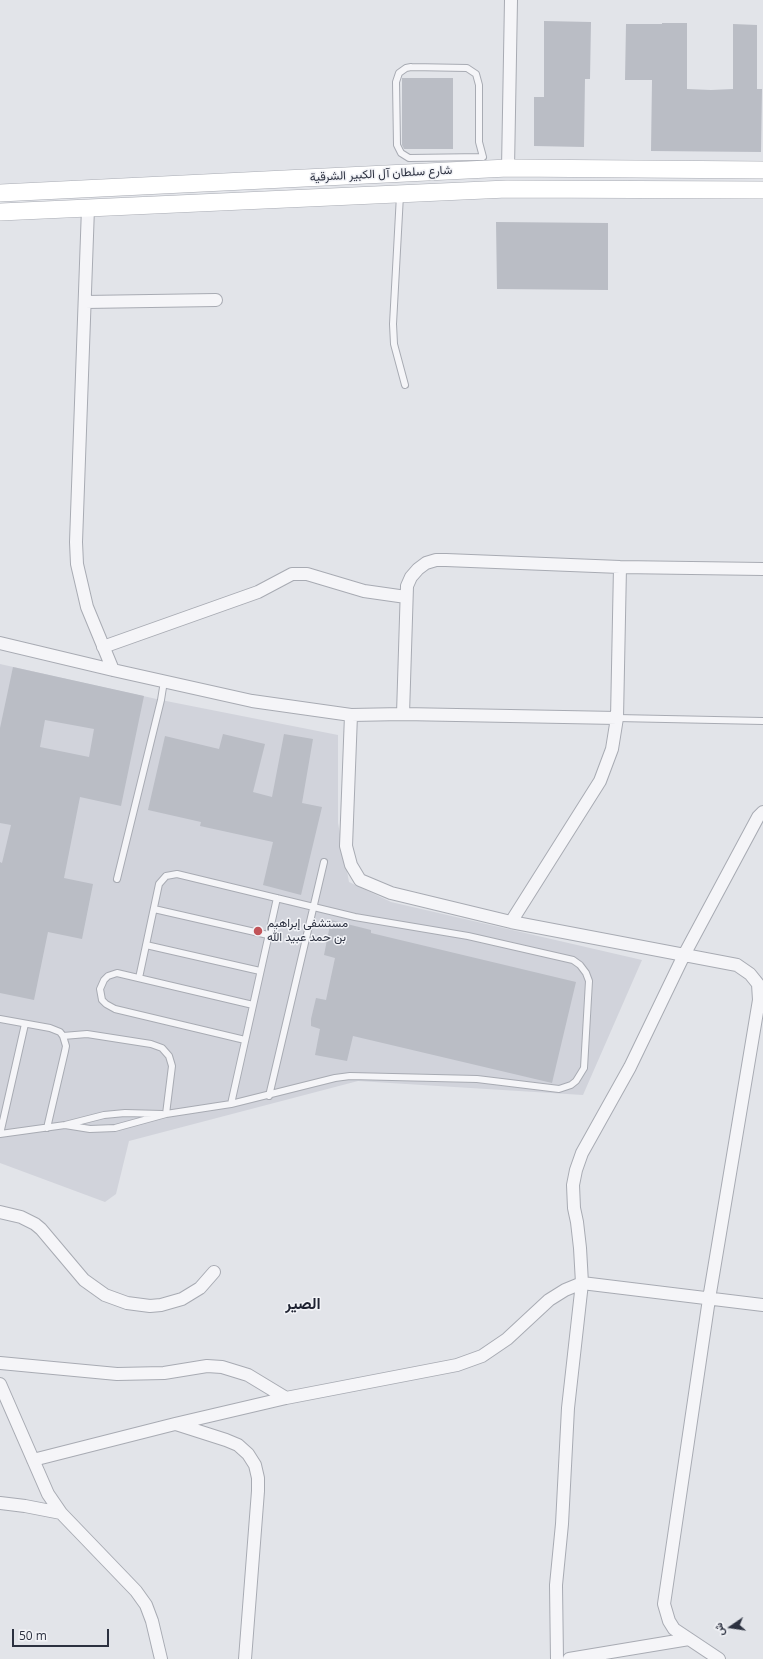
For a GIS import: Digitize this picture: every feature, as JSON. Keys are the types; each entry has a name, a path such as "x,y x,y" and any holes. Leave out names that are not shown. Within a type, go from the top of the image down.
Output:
{"main road":[{"name":"شارع سلطان آل الكبير الشرقية","path":"0,193 502,169 763,170"},
{"name":"شارع سلطان آل الكبير الشرقية","path":"0,212 507,189 763,190"}],"street":[{"path":"502,169 511,0"},
{"path":"88,208 76,542 77,564 87,607 113,670"},
{"path":"85,302 216,300"},
{"path":"403,714 407,586 411,577 426,563 436,560 620,567 763,569"},
{"path":"511,922 600,781 612,750 616,718 620,567"},
{"path":"103,647 258,592 292,574 307,574 364,591 406,596"},
{"path":"0,643 252,701 351,715 403,714 616,718"},
{"path":"351,715 346,846 351,865 360,880 391,893 511,922 737,965 750,974 758,984 759,1000 709,1298 664,1604 667,1617 674,1629 719,1659"},
{"path":"557,1659 556,1585 563,1511 568,1408 582,1283 580,1248 574,1208 573,1185 576,1170 585,1147 630,1066 684,955 758,817 763,812"},
{"path":"0,1212 21,1217 35,1224 84,1280 104,1294 127,1303 156,1305 182,1299 200,1288 214,1272"},
{"path":"33,1460 174,1424 286,1398 457,1365 482,1356 507,1339 549,1300 565,1290 582,1283 763,1305"},
{"path":"0,1363 117,1374 164,1373 207,1366 222,1367 248,1375 286,1398"},
{"path":"0,1384 48,1494 61,1513 136,1591 146,1605 152,1621 161,1659"},
{"path":"174,1424 238,1445 248,1454 255,1465 258,1478 258,1491 245,1659"},
{"path":"0,1503 61,1513"},
{"path":"569,1659 689,1638"}],"lane":[{"path":"483,157 479,142 478,79 472,70 462,68 411,67 406,68 399,73 396,82 397,141 398,150 401,154 409,158 483,157 502,169"},
{"path":"400,194 393,324 394,344 405,385"},
{"path":"117,879 161,700 164,681"},
{"path":"616,718 763,721"},
{"path":"269,1096 324,862"},
{"path":"65,1125 77,1128 103,1129 128,1125 166,1114 231,1104 269,1096 336,1078 363,1075 477,1079 559,1089 571,1085 576,1081 584,1068 589,981 586,973 580,965 573,960 468,936 370,920 177,874 172,874 162,879 159,884 139,978"},
{"path":"231,1104 277,898"},
{"path":"154,909 268,935"},
{"path":"146,944 260,971"},
{"path":"245,1040 115,1008 106,1004 102,1000 100,990 104,980 108,976 118,973 253,1005"},
{"path":"0,1018 55,1029 63,1036 66,1046 65,1052 47,1128"},
{"path":"25,1024 0,1134 65,1125 98,1116 125,1112 166,1114"},
{"path":"63,1036 87,1034 151,1044 162,1048 169,1056 172,1066 166,1114"}],"shaded area":[{"name":"مستشفى إبراهيم بن حمد عبيد الله","path":"0,664 161,700 338,735 338,823 349,882 391,902 642,960 583,1095 358,1081 129,1141 116,1194 105,1202 0,1163"}],"building":[{"path":"544,21 591,22 590,79 585,79 584,147 534,146 534,97 544,97"},
{"path":"687,23 687,89 711,90 733,89 733,24 757,25 757,89 762,89 761,152 651,151 652,80 625,80 626,24"},
{"path":"402,78 453,78 453,149 404,149 402,145"},
{"path":"496,222 608,223 608,290 497,289"},
{"path":"13,667 144,696 121,806 80,797 64,878 93,884 82,939 48,932 34,1000 0,993 0,862 2,863 11,825 0,823 0,728","holes":["45,720 94,729 89,757 40,747"]},
{"path":"223,734 265,744 253,792 272,797 284,734 313,739 302,803 322,807 301,895 263,885 273,842 200,826 201,822 148,810 165,736 219,749"},
{"path":"331,920 371,930 371,933 576,982 552,1083 353,1036 347,1061 315,1055 320,1029 311,1026 311,1019 316,998 326,1000 335,958 324,955"}],"place":[{"name":"مستشفى إبراهيم بن حمد عبيد الله","path":"258,931"}],"district":[{"name":"الصير","path":"303,1304"}]}
